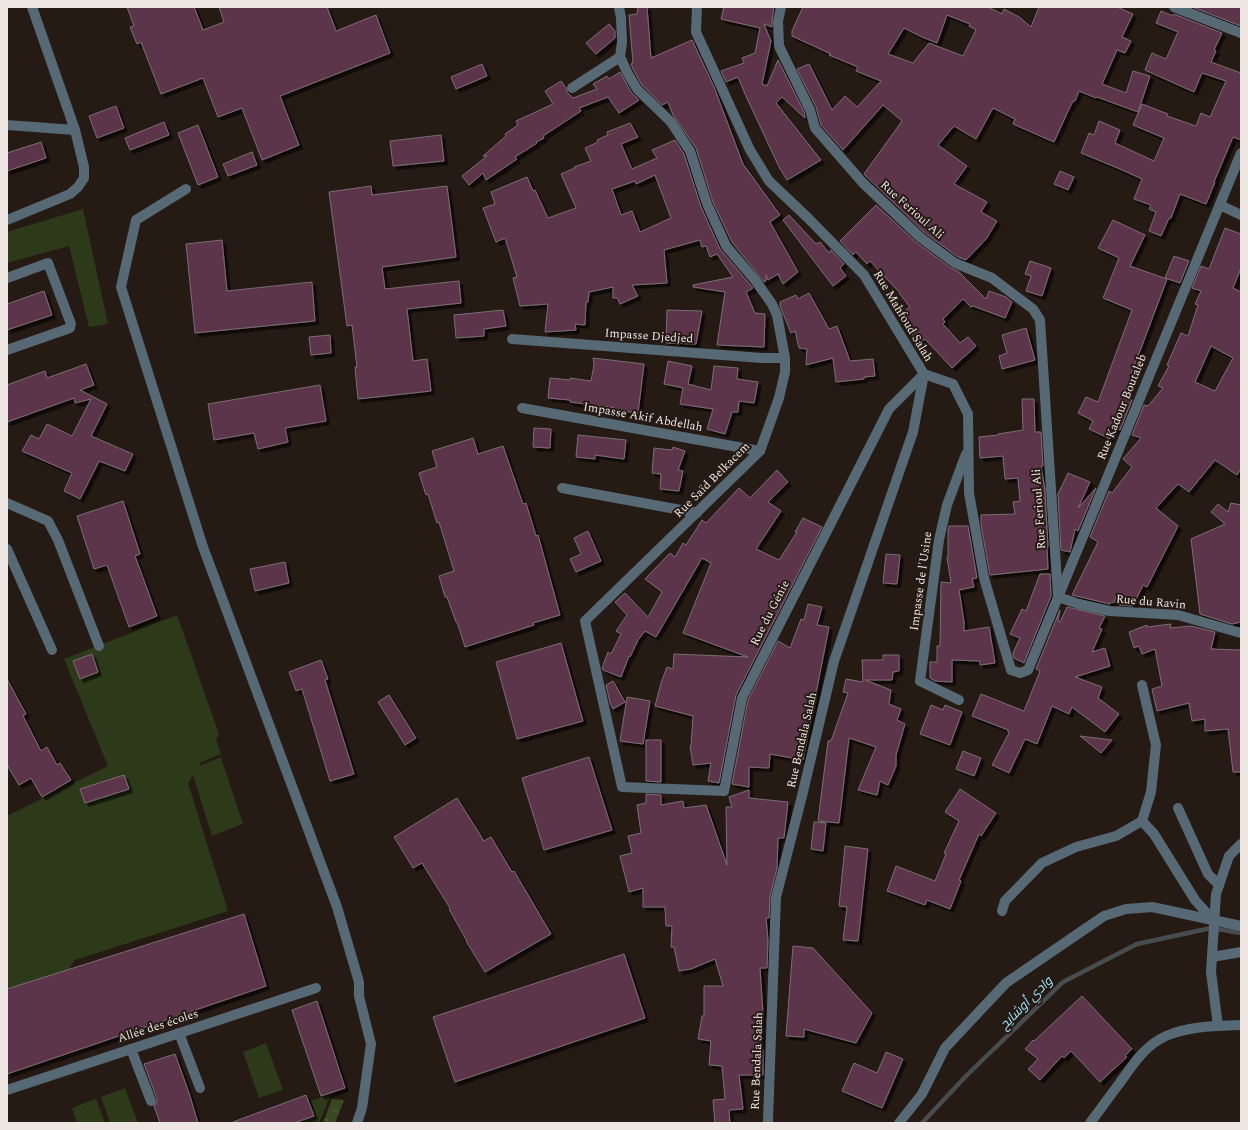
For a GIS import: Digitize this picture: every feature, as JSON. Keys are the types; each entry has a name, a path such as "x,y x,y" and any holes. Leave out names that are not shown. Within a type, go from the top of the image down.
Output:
{"street":[{"path":"7,220 70,194 78,187 84,178 84,167 75,130 32,7"},
{"path":"572,88 620,57 622,42 619,7"},
{"name":"Rue Mahfoud Salah","path":"697,7 696,32 750,150 769,181 864,275 924,374 953,384 968,414 969,493 984,578 1011,670 1020,673 1028,670"},
{"name":"Rue Ferioul Ali","path":"782,7 778,21 779,46 810,110 815,128 863,183 921,238 955,263 992,278 1033,309 1040,320 1058,597"},
{"path":"1174,7 1241,33"},
{"name":"Rue Saïd Belkacem","path":"620,57 637,89 671,122 690,151 707,204 726,246 755,280 772,304 777,315 785,358 785,372 779,398 760,451 585,622 622,787"},
{"path":"7,125 75,130"},
{"name":"Rue Kadour Boutaleb","path":"1028,670 1241,153"},
{"path":"186,190 136,220 121,287 203,547 337,907 359,982 359,996 371,1044 362,1108 356,1123"},
{"path":"1220,205 1241,215"},
{"path":"7,278 48,263 71,324 70,328 7,350"},
{"name":"Impasse Djedjed","path":"512,339 762,358 785,358"},
{"name":"Rue du Génie","path":"622,787 724,791 742,698 889,409 924,374"},
{"name":"Rue Bendala Salah","path":"768,1123 776,897 834,661 913,432 924,374"},
{"name":"Impasse Akif Abdellah","path":"522,408 760,451"},
{"name":"Impasse de l'Usine","path":"959,700 920,681 940,540 947,505 969,447"},
{"path":"562,488 697,513"},
{"path":"7,504 48,521 58,540 100,646"},
{"path":"7,549 52,650"},
{"name":"Rue du Ravin","path":"1058,597 1079,604 1110,611 1178,615 1241,633"},
{"path":"1002,911 1005,901 1042,863 1076,847 1116,836 1142,821 1151,792 1156,745 1142,685"},
{"path":"1178,808 1208,874 1219,885"},
{"path":"1142,821 1163,846 1195,900 1214,921"},
{"path":"1218,1026 1211,972 1216,894 1229,856 1241,844"},
{"path":"899,1123 922,1094 945,1048 1006,983 1104,916 1126,909 1152,907 1241,926"},
{"path":"1212,957 1241,952"},
{"name":"Allée des écoles","path":"7,1090 316,988"},
{"path":"1090,1123 1135,1063 1153,1044 1164,1036 1195,1028 1241,1025"},
{"path":"179,1033 200,1088"},
{"path":"131,1049 151,1101"}],"green space":[{"path":"83,209 108,324 89,327 69,246 7,263 7,232"},
{"path":"177,615 219,734 216,739 221,754 201,762 199,766 221,757 243,824 212,836 193,775 188,783 228,911 75,960 7,1066 7,816 108,766 64,659"},
{"path":"266,1043 283,1090 259,1098 243,1052"},
{"path":"125,1088 138,1123 110,1123 101,1097"},
{"path":"331,1094 319,1123 297,1123 316,1116 311,1101"},
{"path":"96,1099 105,1123 77,1123 72,1108"},
{"path":"332,1099 344,1100 335,1123 323,1123"}],"building":[{"path":"127,7 194,7 203,30 224,22 219,7 327,7 336,31 376,15 390,53 280,96 299,145 262,160 242,108 218,117 203,78 161,94 141,42 137,44 130,27 134,26"},
{"path":"638,7 647,7 651,58 692,40 714,87 743,164 780,215 770,222 798,272 783,284 778,274 768,280 766,275 766,281 764,282 732,242 713,202 696,148 673,115 668,102 662,105 642,85 634,71 631,64 633,63 629,15 637,14"},
{"path":"724,7 774,7 772,27 764,24 771,41 762,84 767,86 778,60 804,112 805,118 782,97 776,103 821,160 787,180 779,167 738,77 726,82 721,71 744,63 742,58 755,53 760,28 721,19"},
{"path":"803,7 988,7 1002,14 1004,9 1019,17 1031,27 1039,7 1117,7 1133,14 1122,37 1131,41 1125,53 1117,50 1102,84 1126,93 1133,71 1150,76 1138,112 1079,91 1054,142 1013,124 1015,119 993,108 976,139 954,126 938,145 967,166 954,184 987,202 981,212 997,221 986,239 966,260 958,257 925,233 864,174 902,121 883,105 843,150 821,125 816,107 797,69 809,64 832,110 845,96 857,107 881,81 856,71 858,67 829,55 831,54 792,36 792,31","holes":["947,15 970,24 969,26 976,30 963,56 929,43 913,63 888,54 904,28 937,43"]},
{"path":"1192,7 1241,7 1241,26"},
{"path":"1161,11 1173,16 1174,14 1222,33 1214,50 1216,51 1211,62 1241,73 1241,140 1233,137 1206,204 1180,194 1171,218 1169,218 1161,236 1149,231 1156,212 1149,209 1151,205 1134,199 1142,179 1081,153 1089,133 1094,135 1099,121 1120,130 1115,143 1154,161 1164,138 1133,125 1142,104 1168,114 1167,116 1196,126 1201,113 1210,117 1226,81 1202,73 1194,92 1145,70 1152,53 1166,59 1178,32 1156,23"},
{"path":"609,24 615,31 615,38 596,54 586,43"},
{"path":"482,64 487,76 456,89 451,77"},
{"path":"620,72 631,92 639,100 619,113 608,97 579,108 581,111 543,136 544,138 515,157 517,159 486,180 483,173 469,185 462,176 487,156 483,156 506,136 505,134 518,125 516,121 553,104 545,91 561,81 567,92 573,98 597,89 593,84 607,76 609,79"},
{"path":"116,106 124,128 97,138 89,116"},
{"path":"164,122 169,135 130,150 125,138"},
{"path":"630,123 638,137 621,144 632,169 657,158 652,150 675,140 684,154 701,207 720,249 753,288 746,292 755,313 765,314 764,347 717,345 725,292 693,287 693,285 733,277 717,254 710,257 706,246 702,247 700,240 664,250 667,283 632,285 638,296 620,304 617,298 613,298 613,287 589,292 588,302 586,302 585,325 575,324 576,330 545,332 548,304 520,306 513,278 517,277 505,238 496,242 483,208 495,204 491,192 527,177 548,218 576,208 561,174 575,168 574,167 591,161 585,148 608,135 607,132","holes":["655,175 671,218 640,232 632,211 621,215 612,189 635,181 636,184"]},
{"path":"198,125 218,177 198,185 178,133"},
{"path":"441,135 444,161 393,166 390,141"},
{"path":"41,142 46,158 7,171 7,153"},
{"path":"252,152 257,165 228,176 223,164"},
{"path":"1060,171 1074,177 1068,190 1054,184"},
{"path":"371,186 372,195 447,186 456,257 382,267 385,289 459,281 461,303 407,309 413,361 427,359 431,391 358,399 355,367 357,367 352,325 347,326 329,192"},
{"path":"876,205 917,243 951,268 959,272 986,299 989,291 1006,297 1012,302 1005,318 973,306 971,307 963,299 943,319 945,322 943,324 960,343 968,337 976,346 952,368 925,339 920,344 910,333 913,331 900,314 910,307 900,293 870,261 867,264 856,252 853,255 840,241"},
{"path":"789,215 816,244 820,242 829,253 831,250 844,264 840,268 846,276 833,286 783,220"},
{"path":"1113,220 1145,235 1130,266 1167,279 1123,396 1132,400 1120,430 1115,428 1110,439 1089,429 1093,421 1078,413 1086,397 1098,402 1132,310 1103,298 1119,258 1098,248"},
{"path":"1225,228 1241,234 1241,268 1233,288 1241,292 1241,469 1237,475 1215,460 1189,492 1178,484 1156,508 1178,526 1147,587 1143,585 1133,606 1119,605 1116,596 1114,603 1112,602 1110,604 1072,595 1098,542 1090,537 1109,491 1112,493 1132,467 1123,459 1141,438 1132,435 1144,405 1148,406 1163,388 1158,386 1169,366 1167,365 1181,333 1188,336 1198,305 1195,304 1201,291 1192,288 1201,266 1209,269","holes":["1211,346 1233,358 1215,391 1195,382"]},
{"path":"222,240 227,291 312,282 315,321 195,333 186,244"},
{"path":"1174,256 1189,261 1180,283 1165,278"},
{"path":"1030,261 1051,268 1042,296 1026,291 1031,276 1025,274"},
{"path":"44,291 52,315 7,330 7,304"},
{"path":"809,293 829,329 837,326 850,361 873,359 875,376 864,377 864,379 836,382 833,358 806,365 807,349 799,348 795,331 791,333 780,306 780,302 796,295 798,299"},
{"path":"503,310 506,326 484,329 484,336 456,338 454,315"},
{"path":"667,310 702,311 696,344 666,343"},
{"path":"1026,328 1035,360 1002,369 999,356 1007,353 1002,335"},
{"path":"330,335 331,353 311,355 309,337"},
{"path":"593,358 644,364 638,413 615,410 615,408 570,402 570,400 548,398 550,378 570,380 570,378 591,381 594,365"},
{"path":"668,361 692,366 688,384 711,390 714,366 738,368 737,379 758,382 754,403 739,401 738,412 732,412 725,434 707,429 713,409 680,404 683,388 664,384"},
{"path":"86,364 94,385 80,390 107,404 91,436 133,454 125,471 99,461 80,499 64,491 72,473 22,451 31,435 39,439 47,424 72,436 91,399 75,403 74,398 7,422 7,385 45,371 47,378"},
{"path":"320,385 326,421 285,428 288,442 258,449 254,433 214,440 208,404"},
{"path":"1022,399 1034,399 1035,432 1041,432 1043,466 1041,466 1045,490 1048,569 990,575 981,525 981,515 1015,514 1013,502 1020,501 1018,478 1005,479 1003,456 980,458 979,437 1023,430"},
{"path":"534,428 551,429 550,448 533,447"},
{"path":"578,435 626,440 624,459 595,455 595,459 576,457"},
{"path":"473,438 478,454 503,446 523,504 526,503 536,536 538,535 560,615 465,647 447,597 445,597 439,576 454,571 439,522 437,523 428,494 426,495 419,473 437,467 432,451"},
{"path":"673,447 685,451 678,470 683,471 679,491 660,489 661,474 652,473 654,448 672,450"},
{"path":"777,470 788,482 768,502 781,511 756,549 779,560 797,532 795,532 803,518 822,527 736,695 719,783 708,781 711,763 693,765 690,746 693,716 655,706 667,667 673,669 674,654 748,657 683,633 711,563 702,558 656,637 645,631 638,640 630,657 629,656 621,677 603,670 602,668 608,652 611,654 621,634 616,631 627,615 615,602 625,593 648,617 662,592 645,579 670,553 675,557 683,543 686,545 702,520 706,523 739,488 750,498"},
{"path":"1068,473 1090,482 1078,508 1096,488 1078,531 1075,529 1070,552 1061,550 1058,494"},
{"path":"123,501 140,554 135,556 157,616 129,627 107,565 94,569 77,516"},
{"path":"1231,503 1241,505 1241,622 1232,624 1200,614 1191,539 1225,524 1211,512 1218,504 1228,512"},
{"path":"949,526 968,526 977,578 972,579 974,587 959,590 964,631 989,627 995,663 980,665 980,661 952,660 952,682 935,681 930,678 930,662 937,662 937,646 940,646 941,582 951,583 947,557"},
{"path":"588,531 601,561 576,572 570,559 581,554 574,538"},
{"path":"886,554 900,555 897,584 883,583"},
{"path":"285,562 289,583 255,591 250,569"},
{"path":"1040,574 1050,574 1051,596 1024,663 1014,658 1013,653 1020,638 1010,634 1022,609 1026,611"},
{"path":"808,604 822,607 817,625 829,627 803,760 770,754 769,768 749,767 749,787 732,784 748,700 778,641 790,648 801,619 804,620"},
{"path":"1067,607 1105,616 1099,628 1102,629 1092,652 1105,648 1110,666 1075,677 1102,687 1098,698 1119,714 1105,732 1072,707 1069,714 1052,706 1037,744 1025,739 1009,773 992,765 1009,733 1008,730 972,716 981,694 1024,711 1040,671 1036,669 1060,610 1058,621 1060,622"},
{"path":"1171,624 1170,628 1191,626 1215,632 1211,649 1241,650 1241,772 1233,772 1228,729 1205,731 1205,719 1192,721 1189,703 1157,711 1152,689 1162,686 1155,649 1142,654 1139,646 1134,648 1129,632 1147,625 1147,627"},
{"path":"561,643 583,721 517,739 496,662"},
{"path":"92,654 98,672 80,679 73,661"},
{"path":"883,655 899,655 899,671 893,672 892,680 865,680 891,690 889,704 901,709 897,720 905,724 896,755 896,766 888,785 880,781 877,795 858,790 876,747 849,738 839,823 818,821 828,741 831,741 848,693 843,692 846,679 863,682 862,660 883,660"},
{"path":"321,660 328,679 325,680 354,774 330,781 302,689 296,691 289,672"},
{"path":"7,679 26,714 23,716 41,751 47,747 57,765 60,763 71,780 42,797 31,778 19,785 7,765"},
{"path":"613,681 625,702 613,709 606,685"},
{"path":"389,695 416,738 405,745 378,702"},
{"path":"627,697 650,701 643,744 620,741"},
{"path":"931,705 943,710 945,705 962,712 950,745 920,734"},
{"path":"1080,736 1112,740 1101,753"},
{"path":"646,740 661,740 661,782 646,781"},
{"path":"963,751 981,758 974,776 956,769"},
{"path":"589,757 612,830 544,850 522,778"},
{"path":"124,775 129,789 85,803 80,789"},
{"path":"960,789 996,813 981,836 979,834 959,880 961,881 950,909 927,900 925,905 887,891 896,866 935,881 946,854 944,853 959,821 945,812"},
{"path":"749,790 749,798 788,802 784,838 778,838 777,868 770,896 769,918 766,918 768,940 767,968 760,968 763,1013 761,1013 761,1050 763,1050 763,1075 739,1075 743,1109 729,1110 730,1123 715,1123 713,1100 725,1099 722,1066 709,1065 711,1041 698,1039 702,1016 704,1016 704,986 723,986 715,959 691,969 679,971 674,947 671,947 672,926 666,926 665,907 643,907 643,888 629,892 620,856 632,853 628,836 641,833 637,805 646,803 646,794 661,795 661,805 683,801 684,808 706,805 727,865 726,807 732,807 729,797"},
{"path":"457,798 484,841 491,837 512,872 514,871 551,934 485,972 466,941 449,909 450,908 422,863 413,868 394,837"},
{"path":"814,822 826,823 823,851 811,849"},
{"path":"845,846 868,849 858,941 843,940 847,907 839,906"},
{"path":"244,914 266,986 7,1074 7,989"},
{"path":"793,946 813,948 872,1013 856,1043 804,1029 804,1037 786,1036"},
{"path":"624,954 645,1018 455,1082 433,1017"},
{"path":"1082,996 1132,1049 1125,1056 1127,1057 1100,1082 1071,1051 1064,1058 1062,1056 1040,1080 1028,1069 1038,1059 1025,1049"},
{"path":"317,1001 345,1088 321,1096 292,1010"},
{"path":"886,1052 903,1059 882,1108 842,1091 854,1063 877,1073"},
{"path":"175,1054 198,1123 160,1123 154,1106 157,1099 144,1064"},
{"path":"306,1095 314,1116 294,1123 233,1123 233,1122"}],"waterway":[{"name":"وادي أوشايح","path":"922,1123 967,1075 1063,982 1137,944 1211,928 1241,933"}]}
